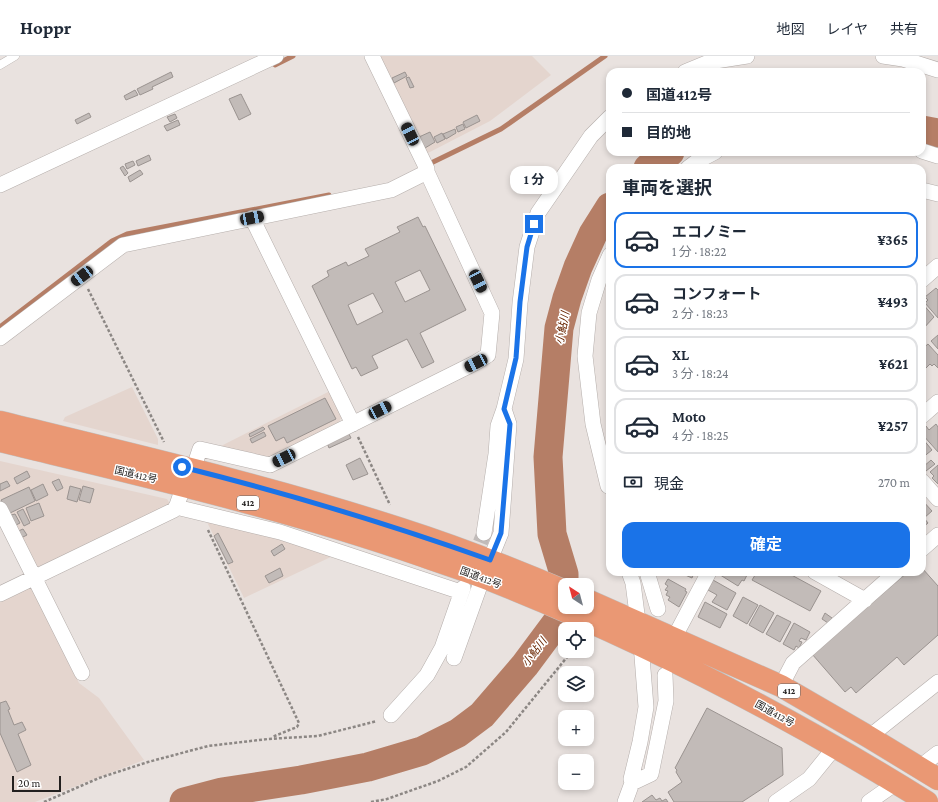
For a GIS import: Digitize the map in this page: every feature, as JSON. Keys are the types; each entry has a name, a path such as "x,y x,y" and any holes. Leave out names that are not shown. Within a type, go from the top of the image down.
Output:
{"highway":[{"name":"国道412号","path":"0,422 189,478 296,515 357,534 558,589"},
{"name":"国道412号","path":"0,441 295,497 401,529 491,570 636,632 674,638 781,686 938,779"},
{"name":"国道412号","path":"594,605 636,632 927,802"}],"street":[{"path":"0,185 247,62 276,56"},
{"path":"0,594 174,510 189,478 200,449 270,465 476,363 488,355 492,313 372,56"},
{"path":"695,68 709,62 747,56"},
{"path":"883,56 903,59 938,70"},
{"path":"484,533 496,454 498,426 504,409 516,358 520,302 527,247 538,213 591,136 606,121"},
{"path":"926,152 938,156"},
{"path":"693,164 707,156"},
{"path":"0,338 123,245 391,190 425,167"},
{"path":"926,191 938,194"},
{"path":"252,218 353,424"},
{"path":"606,264 599,280 589,313 585,356 593,424 606,477"},
{"path":"926,276 938,266"},
{"path":"926,412 938,402"},
{"path":"454,658 491,570 501,533 504,513 510,424 504,409"},
{"path":"926,486 938,500"},
{"path":"176,507 280,532 462,590 442,648 427,675 391,715"},
{"path":"0,509 33,578 82,673"},
{"path":"926,545 938,534"},
{"path":"625,802 632,783 646,707 636,632 633,583 630,576"},
{"path":"648,576 658,609"},
{"path":"674,638 695,587 705,576"},
{"path":"822,576 866,600"},
{"path":"781,686 793,662 866,600 892,576"},
{"path":"632,783 651,774 666,701 665,675"},
{"path":"869,737 938,682"},
{"path":"776,802 809,779 835,747"},
{"path":"920,767 938,753"},
{"path":"869,802 896,783"}],"lane":[{"path":"0,65 14,56"}],"path":[{"path":"82,276 165,444"},
{"path":"353,424 401,529"},
{"path":"202,513 202,518 299,722 297,727 268,739"},
{"path":"371,802 387,800 438,781 466,767 506,732 566,658"},
{"path":"44,802 99,778 148,762 208,746 268,739 318,736 381,720 391,715"}],"shaded area":[{"path":"377,56 532,56 551,75 490,121 426,154"},
{"path":"132,387 158,439 158,445 63,421 65,417"},
{"path":"332,390 343,414 339,422 275,455 262,457 221,446"},
{"path":"0,461 167,499 170,504 39,568 34,566 0,499"},
{"path":"205,518 335,555 244,598"},
{"path":"31,586 34,588 79,683 99,698 144,760 35,802 0,802 0,601"}],"building":[{"path":"171,72 173,77 152,87 153,89 140,95 137,89"},
{"path":"405,72 407,76 394,83 392,78"},
{"path":"409,77 414,87 410,88 406,78"},
{"path":"135,90 138,95 126,100 124,96"},
{"path":"241,94 251,114 239,120 229,99"},
{"path":"89,113 91,117 77,124 75,120"},
{"path":"175,114 177,118 170,122 167,117"},
{"path":"477,115 480,121 466,128 463,122"},
{"path":"178,120 180,125 167,131 164,126"},
{"path":"463,124 465,129 458,132 456,127"},
{"path":"455,129 456,133 446,139 443,134"},
{"path":"430,132 435,142 425,148 419,137"},
{"path":"442,133 445,139 437,143 434,137"},
{"path":"149,155 151,160 138,166 136,161"},
{"path":"133,161 135,165 127,169 125,164"},
{"path":"123,166 128,173 125,176 120,168"},
{"path":"140,170 143,174 130,182 128,177"},
{"path":"418,217 423,227 425,226 466,310 420,333 434,362 422,368 407,339 372,356 378,368 361,376 356,367 352,369 312,286 329,276 327,271 346,262 348,266 369,256 365,249 400,232 397,227","holes":["420,270 430,290 405,302 395,282","373,293 383,312 357,325 348,305"]},
{"path":"936,288 938,290 938,318 926,304 928,300 926,296"},
{"path":"926,308 934,317 926,326"},
{"path":"938,335 938,349 931,341"},
{"path":"928,344 938,355 938,368 934,364 932,366 930,364 926,368 926,346"},
{"path":"325,398 336,419 287,443 284,437 276,441 268,426"},
{"path":"936,424 938,427 938,452 926,438 926,426 929,430"},
{"path":"263,427 265,429 250,437 249,434"},
{"path":"264,432 266,436 252,443 250,439"},
{"path":"348,432 351,438 329,448 327,443"},
{"path":"926,443 932,450 926,455"},
{"path":"360,458 368,474 353,480 346,465"},
{"path":"931,460 935,464 926,471 926,464"},
{"path":"938,465 938,484 932,478 934,476 930,472"},
{"path":"27,471 30,477 17,484 14,478"},
{"path":"59,479 63,488 57,491 52,482"},
{"path":"7,481 10,486 0,491 0,484"},
{"path":"43,484 48,495 36,501 31,490"},
{"path":"70,486 81,489 77,502 67,499"},
{"path":"83,486 94,489 90,503 79,500"},
{"path":"29,487 35,501 8,514 1,500"},
{"path":"39,503 44,516 31,521 26,508"},
{"path":"926,504 932,511 926,516"},
{"path":"23,509 30,523 24,526 17,512"},
{"path":"15,514 20,523 16,525 11,515"},
{"path":"23,529 27,535 19,539 16,532"},
{"path":"218,533 233,562 228,564 214,536"},
{"path":"282,544 285,549 274,556 271,551"},
{"path":"280,568 283,576 269,583 265,576"},
{"path":"926,572 938,586 938,635 904,665 897,657 856,693 851,687 845,692 812,654 903,576 926,576"},
{"path":"722,576 746,576 744,581 742,580 738,586"},
{"path":"754,576 793,576 821,591 810,611 752,580"},
{"path":"668,579 686,589 685,591 687,592 679,607 668,600 670,597 666,595 668,591 665,590 668,586 665,584"},
{"path":"713,580 736,593 727,610 712,602 717,595 708,590"},
{"path":"743,597 758,605 747,624 733,616"},
{"path":"705,602 727,614 720,628 698,617"},
{"path":"760,605 774,613 763,633 749,625"},
{"path":"825,613 832,618 828,623 822,619"},
{"path":"777,615 791,622 780,642 766,634"},
{"path":"794,623 810,632 806,640 801,638 799,641 802,642 799,648 796,646 794,650 783,644"},
{"path":"6,701 10,709 8,710 14,725 22,722 26,730 18,734 31,765 17,772 0,733 0,703"},
{"path":"707,708 782,748 783,775 742,802 674,802 668,792 682,782 675,768"},
{"path":"652,795 656,800 660,798 662,801 666,799 668,802 642,802"}],"waterway":[{"path":"275,65 293,56"},
{"path":"427,165 501,129 605,56"},
{"name":"小鮎川","path":"926,131 938,133"},
{"name":"小鮎川","path":"654,164 664,156"},
{"path":"0,327 112,241 127,234 329,195"},
{"name":"小鮎川","path":"184,802 222,792 301,780 368,767 422,751 458,733 482,715 525,665 557,622 564,599 564,574 552,534 548,457 559,328 567,298 578,267 593,234 606,213"}],"tunnel":[{"path":"472,564 484,533"}],"route":[{"path":"182,467 295,497 401,529 490,560 501,533 504,513 510,424 504,409 516,358 520,302 527,247 534,224"}]}
